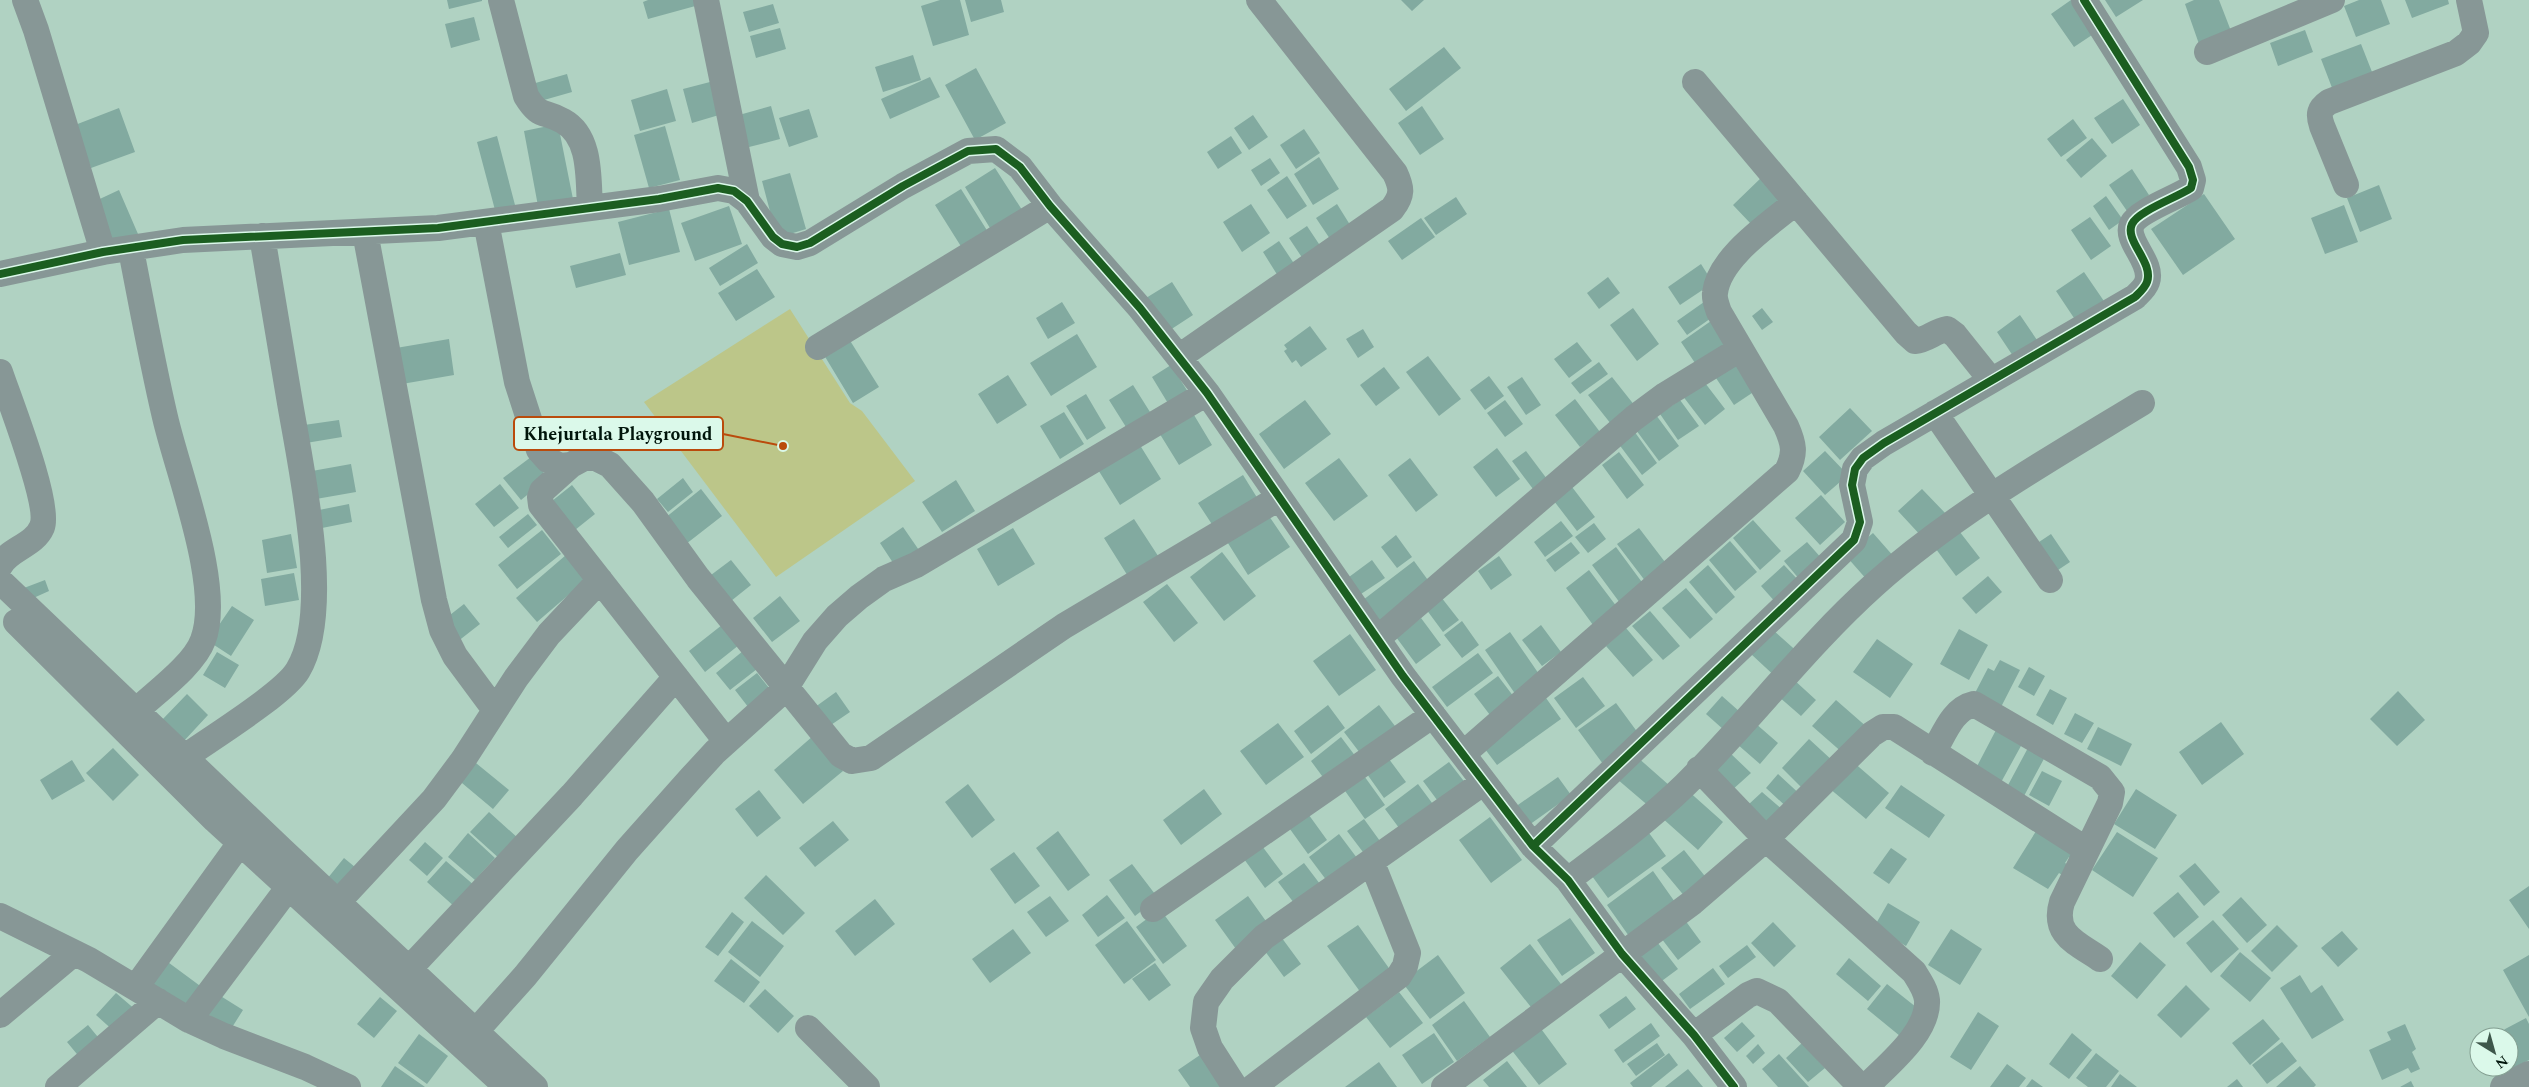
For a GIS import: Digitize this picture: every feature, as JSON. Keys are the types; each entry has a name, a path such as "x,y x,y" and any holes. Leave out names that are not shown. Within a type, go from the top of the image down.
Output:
{"street":[{"path":"25,0 36,30 103,252"},
{"path":"501,0 526,96 534,109 542,114 563,121 575,130 583,144 590,208"},
{"path":"706,0 747,201"},
{"path":"1179,357 1392,208 1400,198 1402,188 1395,173 1259,0"},
{"path":"1533,846 1854,540 1860,522 1852,485 1855,469 1863,458 1884,443 2135,297 2146,284 2149,272 2130,233 2132,224 2143,214 2191,188 2193,180 2189,167 2084,0"},
{"path":"2207,52 2332,0"},
{"path":"2346,185 2322,126 2319,116 2322,107 2329,102 2456,53 2469,43 2476,33 2469,0"},
{"path":"1696,82 1906,333 1915,341 1923,340 1936,331 1946,329 1955,334 1992,380"},
{"path":"0,274 103,252 130,250 183,240 438,228 658,199 718,188 734,191 747,201 772,237 782,244 797,247 810,243 904,186 968,151 996,149 1020,168 1050,206 1140,308 1179,357 1207,393 1377,639 1462,754 1533,846 1568,880 1622,954 1694,1035 1734,1087"},
{"path":"1462,754 1787,471 1793,458 1794,445 1786,426 1718,312 1714,294 1721,274 1731,259 1796,202"},
{"path":"818,347 1050,206"},
{"path":"486,222 517,382 532,433 539,450 548,460 560,466 571,465"},
{"path":"365,232 434,600 442,630 454,656 495,710"},
{"path":"185,757 274,693 297,672 307,653 312,622 314,575 306,505 262,236"},
{"path":"130,250 165,418 201,551 209,618 203,641 189,661 136,711"},
{"path":"1377,639 1634,418 1665,395 1740,349"},
{"path":"0,372 36,480 43,511 42,527 31,540 2,560 0,566"},
{"path":"476,1031 525,976 627,850 692,776 726,741 785,689 815,641 859,597 884,579 916,565 1207,393"},
{"path":"1568,880 1646,820 1699,770 1838,619 1920,547 1992,496 2142,403"},
{"path":"1935,413 2050,580"},
{"path":"726,741 541,505 540,497 542,491 571,465 584,458 596,458 610,465 643,502 698,578 785,689 841,755 852,761 871,758 1064,626 1279,498"},
{"path":"338,902 434,798 463,760 495,710 549,634 600,580"},
{"path":"0,581 535,1087"},
{"path":"0,606 240,843 507,1087"},
{"path":"409,969 572,795 676,677"},
{"path":"1933,752 1956,714 1963,707 1974,704 2100,777 2112,792 2110,804 2062,902 2058,914 2060,924 2066,935 2100,959"},
{"path":"1153,909 1433,715"},
{"path":"1444,1087 1692,902 1766,839 1872,734 1883,727 1894,727 2088,850"},
{"path":"1699,770 1766,839 1914,972 1922,985 1926,1000 1923,1023 1914,1036 1866,1087"},
{"path":"1235,1087 1210,1048 1203,1028 1206,1002 1222,979 1251,948 1484,782"},
{"path":"136,987 240,843"},
{"path":"1253,1087 1399,976 1405,966 1408,954 1372,863"},
{"path":"189,1020 288,888"},
{"path":"0,916 136,987 189,1020 348,1087"},
{"path":"0,1015 74,953"},
{"path":"1694,1035 1748,995 1757,991 1778,1001 1861,1087"},
{"path":"58,1087 158,1001"},
{"path":"808,1028 868,1087"},
{"path":"2503,1087 2529,1074"}],"green space":[{"path":"790,309 850,403 862,411 915,481 776,577 644,402"}],"building":[{"path":"447,0 482,0 482,1 449,9"},
{"path":"648,0 698,0 699,5 648,19 643,2"},
{"path":"940,0 960,0 969,35 933,46 921,6"},
{"path":"965,0 1001,0 1004,12 971,22"},
{"path":"1401,0 1424,0 1412,11"},
{"path":"2071,0 2095,33 2074,47 2051,14"},
{"path":"2105,0 2143,0 2116,17"},
{"path":"2194,0 2219,0 2231,31 2199,44 2185,4"},
{"path":"2359,0 2381,0 2390,24 2356,37 2344,6"},
{"path":"2405,0 2448,0 2449,4 2412,18"},
{"path":"773,4 779,23 749,32 743,12"},
{"path":"474,17 480,40 451,48 445,24"},
{"path":"780,28 786,49 756,58 750,36"},
{"path":"2305,30 2313,52 2278,66 2270,43"},
{"path":"2361,44 2374,77 2334,93 2321,59"},
{"path":"1444,47 1461,68 1406,111 1389,89"},
{"path":"913,55 921,80 883,92 875,67"},
{"path":"976,68 1006,123 975,140 945,85"},
{"path":"567,74 572,92 537,102 532,84"},
{"path":"930,77 940,97 890,119 881,99"},
{"path":"710,82 719,115 692,123 683,89"},
{"path":"667,89 676,121 640,131 631,100"},
{"path":"2123,99 2140,125 2112,144 2094,118"},
{"path":"771,106 780,139 749,147 739,115"},
{"path":"1422,106 1444,139 1420,155 1398,123"},
{"path":"119,108 135,152 91,168 75,125"},
{"path":"809,109 818,137 789,147 779,118"},
{"path":"1253,115 1268,137 1249,150 1234,128"},
{"path":"2073,119 2087,138 2061,157 2047,139"},
{"path":"558,124 573,199 538,206 524,131"},
{"path":"665,126 680,180 649,188 634,135"},
{"path":"1304,129 1320,153 1296,169 1280,145"},
{"path":"497,136 515,205 495,210 477,142"},
{"path":"1231,136 1242,153 1218,169 1207,152"},
{"path":"2092,138 2107,156 2081,178 2066,160"},
{"path":"1319,157 1339,189 1313,205 1294,174"},
{"path":"1270,158 1280,173 1261,186 1251,170"},
{"path":"995,168 1024,213 993,233 965,187"},
{"path":"2132,169 2149,195 2127,211 2109,185"},
{"path":"790,173 806,229 777,238 762,181"},
{"path":"1287,176 1307,206 1287,219 1267,190"},
{"path":"1763,176 1782,197 1752,225 1733,205"},
{"path":"2379,185 2392,219 2360,232 2347,198"},
{"path":"961,189 988,232 962,248 935,205"},
{"path":"119,190 138,234 108,247 89,204"},
{"path":"2204,194 2235,239 2183,275 2151,229"},
{"path":"2106,196 2123,220 2109,230 2093,206"},
{"path":"1456,197 1467,214 1436,235 1424,218"},
{"path":"1251,204 1270,233 1242,252 1223,222"},
{"path":"1337,204 1352,228 1332,242 1316,218"},
{"path":"2344,205 2358,242 2325,254 2311,218"},
{"path":"729,206 742,244 695,261 681,223"},
{"path":"669,209 680,252 629,265 618,222"},
{"path":"2090,217 2111,246 2091,260 2071,230"},
{"path":"1421,218 1435,237 1402,260 1388,241"},
{"path":"1307,226 1321,247 1303,259 1289,238"},
{"path":"1279,241 1295,265 1278,276 1263,252"},
{"path":"747,244 758,263 720,286 709,268"},
{"path":"620,253 626,275 576,288 570,266"},
{"path":"1701,264 1713,283 1680,305 1668,287"},
{"path":"757,269 775,297 736,321 718,293"},
{"path":"2084,272 2108,307 2080,327 2056,291"},
{"path":"1608,277 1620,293 1599,309 1587,293"},
{"path":"1172,282 1193,315 1167,332 1146,298"},
{"path":"1062,302 1075,323 1048,339 1036,318"},
{"path":"1704,302 1714,316 1687,335 1677,321"},
{"path":"1633,308 1659,344 1637,361 1610,325"},
{"path":"1762,308 1773,322 1762,330 1752,316"},
{"path":"2020,315 2037,340 2013,356 1997,332"},
{"path":"1711,321 1729,349 1699,369 1681,342"},
{"path":"1310,326 1327,349 1301,367 1296,360 1292,363 1284,351 1287,349 1284,345"},
{"path":"1363,329 1374,347 1358,358 1346,339"},
{"path":"1077,334 1097,367 1051,396 1030,363"},
{"path":"449,339 454,375 402,384 396,348"},
{"path":"849,339 879,387 853,403 824,355"},
{"path":"1577,342 1592,361 1569,378 1554,359"},
{"path":"1428,356 1461,399 1439,416 1406,372"},
{"path":"1735,361 1755,391 1734,405 1714,375"},
{"path":"1599,362 1608,374 1580,394 1571,383"},
{"path":"1171,365 1188,392 1169,405 1152,377"},
{"path":"1384,367 1400,388 1376,406 1360,385"},
{"path":"1008,375 1027,405 997,424 978,394"},
{"path":"1489,376 1504,396 1485,410 1470,390"},
{"path":"1522,377 1541,405 1526,415 1507,387"},
{"path":"1612,377 1635,406 1611,424 1588,395"},
{"path":"1702,379 1725,409 1705,425 1682,395"},
{"path":"1133,385 1150,412 1126,427 1109,400"},
{"path":"1086,394 1106,428 1087,440 1066,406"},
{"path":"1575,399 1600,432 1580,447 1555,415"},
{"path":"1305,400 1331,434 1284,469 1259,434"},
{"path":"1505,400 1523,424 1505,437 1487,413"},
{"path":"1680,400 1699,426 1678,440 1660,414"},
{"path":"1850,408 1872,431 1840,460 1819,437"},
{"path":"1191,410 1212,445 1179,465 1158,431"},
{"path":"1064,412 1084,444 1060,459 1040,426"},
{"path":"1656,415 1679,446 1659,461 1636,430"},
{"path":"339,420 342,437 300,444 297,426"},
{"path":"1634,431 1657,463 1642,475 1618,443"},
{"path":"1138,442 1161,479 1120,505 1097,468"},
{"path":"1497,448 1520,479 1496,497 1473,467"},
{"path":"1526,451 1550,483 1536,493 1512,461"},
{"path":"1825,451 1848,475 1825,495 1803,471"},
{"path":"1619,452 1644,485 1627,499 1602,465"},
{"path":"531,457 548,478 521,500 503,478"},
{"path":"1339,458 1368,496 1334,521 1305,483"},
{"path":"1410,458 1438,495 1416,512 1388,475"},
{"path":"351,464 356,492 316,499 312,471"},
{"path":"1243,475 1261,504 1217,532 1198,503"},
{"path":"683,478 693,492 668,512 657,499"},
{"path":"956,480 975,511 942,532 922,502"},
{"path":"500,484 519,508 494,527 475,504"},
{"path":"572,485 595,514 575,530 552,501"},
{"path":"1572,487 1595,517 1577,531 1554,501"},
{"path":"701,489 722,516 686,544 665,518"},
{"path":"1922,489 1947,515 1923,538 1898,511"},
{"path":"1821,495 1845,522 1820,545 1795,518"},
{"path":"349,504 352,522 317,529 314,511"},
{"path":"1267,513 1290,547 1248,575 1226,540"},
{"path":"528,514 537,525 508,548 499,537"},
{"path":"1134,519 1162,562 1131,581 1104,538"},
{"path":"1753,520 1781,551 1760,570 1733,538"},
{"path":"1561,521 1573,536 1545,557 1534,542"},
{"path":"1594,523 1606,539 1588,553 1575,537"},
{"path":"903,527 923,556 899,572 880,543"},
{"path":"1956,527 1980,558 1956,576 1933,545"},
{"path":"1013,528 1035,564 998,586 977,549"},
{"path":"1639,528 1668,566 1646,582 1617,544"},
{"path":"542,530 561,554 517,589 498,565"},
{"path":"1873,533 1895,558 1868,581 1846,556"},
{"path":"291,534 297,568 267,573 262,540"},
{"path":"2051,534 2070,562 2055,572 2036,544"},
{"path":"1396,535 1412,557 1397,568 1381,547"},
{"path":"1730,541 1757,572 1735,591 1709,560"},
{"path":"1571,542 1580,553 1555,572 1546,560"},
{"path":"1807,542 1823,560 1800,580 1784,561"},
{"path":"1616,547 1644,585 1620,603 1592,565"},
{"path":"1222,552 1256,596 1224,621 1190,577"},
{"path":"566,555 587,579 537,622 516,598"},
{"path":"1499,556 1512,575 1491,590 1478,571"},
{"path":"731,560 751,585 731,601 711,575"},
{"path":"1372,560 1385,578 1361,594 1349,577"},
{"path":"1414,561 1433,587 1383,626 1363,600"},
{"path":"1708,565 1735,597 1716,614 1689,582"},
{"path":"1784,565 1800,582 1777,604 1761,586"},
{"path":"1589,570 1617,607 1593,625 1566,588"},
{"path":"294,573 299,600 265,606 261,579"},
{"path":"1988,576 2002,592 1976,614 1962,598"},
{"path":"45,580 49,591 29,600 24,588"},
{"path":"1167,584 1198,623 1174,642 1143,602"},
{"path":"1686,588 1713,619 1690,639 1662,608"},
{"path":"780,596 800,621 772,642 753,618"},
{"path":"1441,597 1459,620 1443,632 1426,609"},
{"path":"464,604 480,624 457,642 441,622"},
{"path":"232,606 254,620 231,656 208,641"},
{"path":"1650,611 1680,646 1663,660 1632,626"},
{"path":"1421,618 1441,645 1416,664 1396,637"},
{"path":"1462,621 1479,645 1462,658 1444,635"},
{"path":"722,625 739,645 705,672 689,651"},
{"path":"1541,625 1561,652 1542,666 1522,640"},
{"path":"1626,628 1653,660 1633,677 1606,646"},
{"path":"1959,629 1988,645 1969,680 1940,664"},
{"path":"1773,630 1801,655 1779,680 1751,654"},
{"path":"1510,632 1543,680 1518,698 1485,650"},
{"path":"1350,634 1376,670 1339,696 1313,661"},
{"path":"1877,639 1913,664 1890,698 1853,672"},
{"path":"743,651 757,669 730,690 716,673"},
{"path":"217,652 239,665 225,688 203,675"},
{"path":"1478,653 1493,673 1447,707 1432,687"},
{"path":"2000,660 2020,670 2001,707 1975,693 1988,668 1994,671"},
{"path":"2029,667 2045,676 2034,696 2018,687"},
{"path":"757,673 774,694 752,712 735,690"},
{"path":"1498,676 1517,701 1493,719 1474,694"},
{"path":"1583,677 1605,706 1576,728 1554,698"},
{"path":"1793,679 1816,700 1801,716 1778,696"},
{"path":"2050,689 2067,698 2053,725 2036,715"},
{"path":"2398,691 2425,720 2397,746 2370,719"},
{"path":"836,692 850,712 825,729 811,710"},
{"path":"187,694 208,715 183,742 161,721"},
{"path":"1722,696 1740,712 1724,730 1706,714"},
{"path":"1546,698 1561,719 1497,765 1482,745"},
{"path":"1836,700 1868,728 1844,754 1812,726"},
{"path":"1616,703 1641,737 1603,764 1578,730"},
{"path":"1328,705 1345,728 1311,754 1294,731"},
{"path":"1379,705 1398,730 1363,757 1344,732"},
{"path":"2075,713 2094,723 2082,743 2064,734"},
{"path":"2221,722 2244,754 2202,785 2179,752"},
{"path":"1278,723 1304,757 1266,785 1240,751"},
{"path":"1755,723 1778,743 1760,764 1737,744"},
{"path":"2098,727 2132,744 2121,766 2087,749"},
{"path":"1996,730 2022,744 1999,786 1974,772"},
{"path":"813,736 843,771 803,804 774,770"},
{"path":"1341,737 1359,761 1328,784 1311,761"},
{"path":"1809,739 1834,762 1806,792 1782,768"},
{"path":"2029,746 2046,755 2024,796 2007,787"},
{"path":"113,748 139,775 113,801 86,773"},
{"path":"1383,751 1406,782 1384,798 1362,767"},
{"path":"1729,752 1751,773 1731,791 1708,769"},
{"path":"1636,756 1670,786 1651,808 1617,779"},
{"path":"471,759 509,790 493,809 456,778"},
{"path":"72,760 85,781 52,800 40,780"},
{"path":"1852,761 1889,793 1866,819 1829,788"},
{"path":"1449,762 1470,789 1443,808 1423,781"},
{"path":"2042,771 2062,781 2049,806 2029,795"},
{"path":"1362,773 1385,805 1365,819 1343,788"},
{"path":"1778,774 1804,798 1791,811 1766,788"},
{"path":"1558,777 1571,795 1529,825 1515,807"},
{"path":"968,784 995,820 972,838 945,802"},
{"path":"1418,784 1438,811 1405,836 1385,809"},
{"path":"1901,785 1945,815 1929,838 1885,808"},
{"path":"1204,789 1222,814 1181,845 1163,820"},
{"path":"1686,789 1723,822 1698,850 1661,817"},
{"path":"2136,789 2177,815 2155,849 2114,824"},
{"path":"759,790 781,818 757,837 735,809"},
{"path":"1762,792 1783,810 1770,825 1748,805"},
{"path":"1306,811 1327,840 1308,854 1287,825"},
{"path":"489,812 519,839 501,860 470,832"},
{"path":"1490,817 1522,860 1491,883 1459,840"},
{"path":"1364,819 1385,848 1369,860 1347,831"},
{"path":"833,821 849,840 815,867 799,848"},
{"path":"2038,828 2081,854 2076,861 2069,857 2065,863 2071,866 2065,877 2059,873 2048,889 2013,868"},
{"path":"1058,831 1090,875 1068,891 1036,848"},
{"path":"2117,832 2158,858 2133,897 2092,870"},
{"path":"468,833 495,858 475,880 448,857"},
{"path":"1649,833 1666,856 1608,898 1592,876"},
{"path":"1339,834 1363,866 1333,889 1309,857"},
{"path":"425,842 443,858 427,876 409,860"},
{"path":"1262,846 1283,874 1265,888 1244,859"},
{"path":"1891,848 1907,859 1889,884 1873,873"},
{"path":"1684,850 1708,880 1686,898 1661,868"},
{"path":"1014,852 1040,886 1015,904 990,869"},
{"path":"344,858 361,872 339,898 323,884"},
{"path":"446,861 475,886 456,908 427,882"},
{"path":"1304,863 1320,884 1294,903 1278,882"},
{"path":"2195,863 2220,892 2204,906 2179,876"},
{"path":"1132,864 1158,898 1135,916 1109,880"},
{"path":"1653,871 1677,905 1631,939 1607,905"},
{"path":"766,875 805,913 783,935 744,898"},
{"path":"2529,886 2529,929 2509,900"},
{"path":"2178,892 2199,917 2174,938 2153,913"},
{"path":"1107,895 1125,918 1098,937 1082,915"},
{"path":"1050,896 1069,921 1046,937 1027,912"},
{"path":"1248,896 1268,924 1236,949 1215,920"},
{"path":"2241,897 2267,925 2247,943 2222,915"},
{"path":"875,899 895,924 855,956 835,931"},
{"path":"1888,903 1920,922 1906,946 1874,927"},
{"path":"1160,909 1187,946 1163,964 1136,927"},
{"path":"732,912 744,922 718,956 705,947"},
{"path":"1682,916 1701,942 1678,960 1658,934"},
{"path":"1570,918 1595,953 1562,976 1537,940"},
{"path":"2213,920 2239,949 2211,973 2186,943"},
{"path":"752,921 784,946 760,977 728,952"},
{"path":"1127,921 1156,960 1124,984 1095,945"},
{"path":"1773,922 1796,946 1774,967 1751,943"},
{"path":"1358,925 1391,971 1361,993 1327,946"},
{"path":"2277,925 2298,946 2272,972 2251,951"},
{"path":"1013,929 1031,953 990,983 972,959"},
{"path":"1951,929 1982,949 1960,985 1928,965"},
{"path":"1276,930 1301,964 1284,977 1259,943"},
{"path":"2342,931 2358,949 2338,967 2321,948"},
{"path":"1654,938 1678,969 1655,986 1632,955"},
{"path":"2140,942 2166,965 2137,999 2111,976"},
{"path":"1530,944 1564,988 1534,1011 1500,968"},
{"path":"1747,945 1756,957 1728,978 1719,966"},
{"path":"2240,952 2271,978 2250,1002 2220,976"},
{"path":"1438,955 1465,993 1430,1019 1402,982"},
{"path":"2529,955 2529,1017 2503,970"},
{"path":"161,957 207,991 191,1012 145,978"},
{"path":"1849,958 1881,986 1868,1001 1836,974"},
{"path":"731,959 760,982 744,1003 714,981"},
{"path":"1155,963 1171,985 1149,1001 1132,979"},
{"path":"1713,968 1725,984 1690,1009 1679,994"},
{"path":"2300,975 2311,993 2322,985 2344,1020 2312,1039 2280,988"},
{"path":"1887,984 1921,1011 1900,1036 1867,1009"},
{"path":"2186,985 2210,1009 2181,1038 2157,1015"},
{"path":"765,989 794,1016 778,1033 749,1006"},
{"path":"1399,992 1423,1023 1390,1048 1366,1017"},
{"path":"116,993 137,1011 116,1033 96,1015"},
{"path":"219,995 243,1010 231,1029 206,1013"},
{"path":"1626,996 1636,1009 1609,1029 1599,1015"},
{"path":"380,997 397,1011 374,1038 357,1024"},
{"path":"1464,1001 1490,1037 1457,1061 1432,1025"},
{"path":"1978,1012 1999,1026 1971,1070 1950,1057"},
{"path":"2526,1018 2529,1024 2529,1060 2519,1065 2519,1027 2509,1027"},
{"path":"2263,1019 2280,1039 2250,1065 2232,1043"},
{"path":"1742,1022 1755,1036 1737,1052 1724,1038"},
{"path":"1651,1023 1660,1036 1623,1063 1614,1050"},
{"path":"2405,1024 2416,1049 2412,1052 2420,1069 2411,1073 2408,1068 2382,1080 2369,1050 2391,1040 2387,1032"},
{"path":"88,1025 102,1042 81,1059 67,1042"},
{"path":"1539,1026 1567,1064 1539,1085 1510,1048"},
{"path":"1434,1033 1454,1062 1422,1084 1402,1055"},
{"path":"2072,1033 2092,1050 2069,1079 2049,1064"},
{"path":"419,1034 448,1056 427,1084 398,1063"},
{"path":"2282,1042 2297,1061 2267,1084 2252,1065"},
{"path":"1657,1043 1665,1055 1636,1076 1627,1064"},
{"path":"1802,1043 1825,1068 1808,1082 1786,1058"},
{"path":"1758,1044 1765,1053 1753,1064 1746,1056"},
{"path":"1669,1053 1678,1065 1651,1087 1633,1087 1630,1083"},
{"path":"2096,1053 2119,1071 2106,1087 2088,1087 2076,1078"},
{"path":"1779,1054 1809,1087 1778,1087 1762,1069"},
{"path":"1200,1055 1222,1087 1190,1087 1178,1070"},
{"path":"1507,1061 1527,1087 1489,1087 1483,1080"},
{"path":"1379,1062 1397,1087 1345,1087"},
{"path":"2007,1064 2026,1078 2019,1087 1990,1087"},
{"path":"395,1066 425,1087 381,1087"},
{"path":"2300,1066 2316,1085 2314,1087 2276,1087"},
{"path":"1688,1069 1703,1087 1665,1087"},
{"path":"2120,1074 2137,1087 2111,1087"},
{"path":"2032,1079 2043,1087 2026,1087"},
{"path":"2237,1079 2243,1087 2227,1087"},
{"path":"2411,1081 2414,1087 2400,1087"}],"cycle path":[{"path":"1533,846 1854,540 1860,522 1852,485 1855,469 1863,458 1884,443 2135,297 2145,286 2148,274 2132,237 2132,224 2150,209 2191,188 2193,180 2189,167 2084,0"},
{"path":"0,274 103,252 183,240 438,228 659,199 718,188 734,191 747,201 773,237 782,244 797,247 810,243 903,186 968,151 996,149 1020,167 1050,206 1140,308 1207,393 1403,676 1533,846 1568,880 1622,954 1694,1035 1734,1087"}],"place":[{"name":"Khejurtala Playground","path":"783,446"}]}
